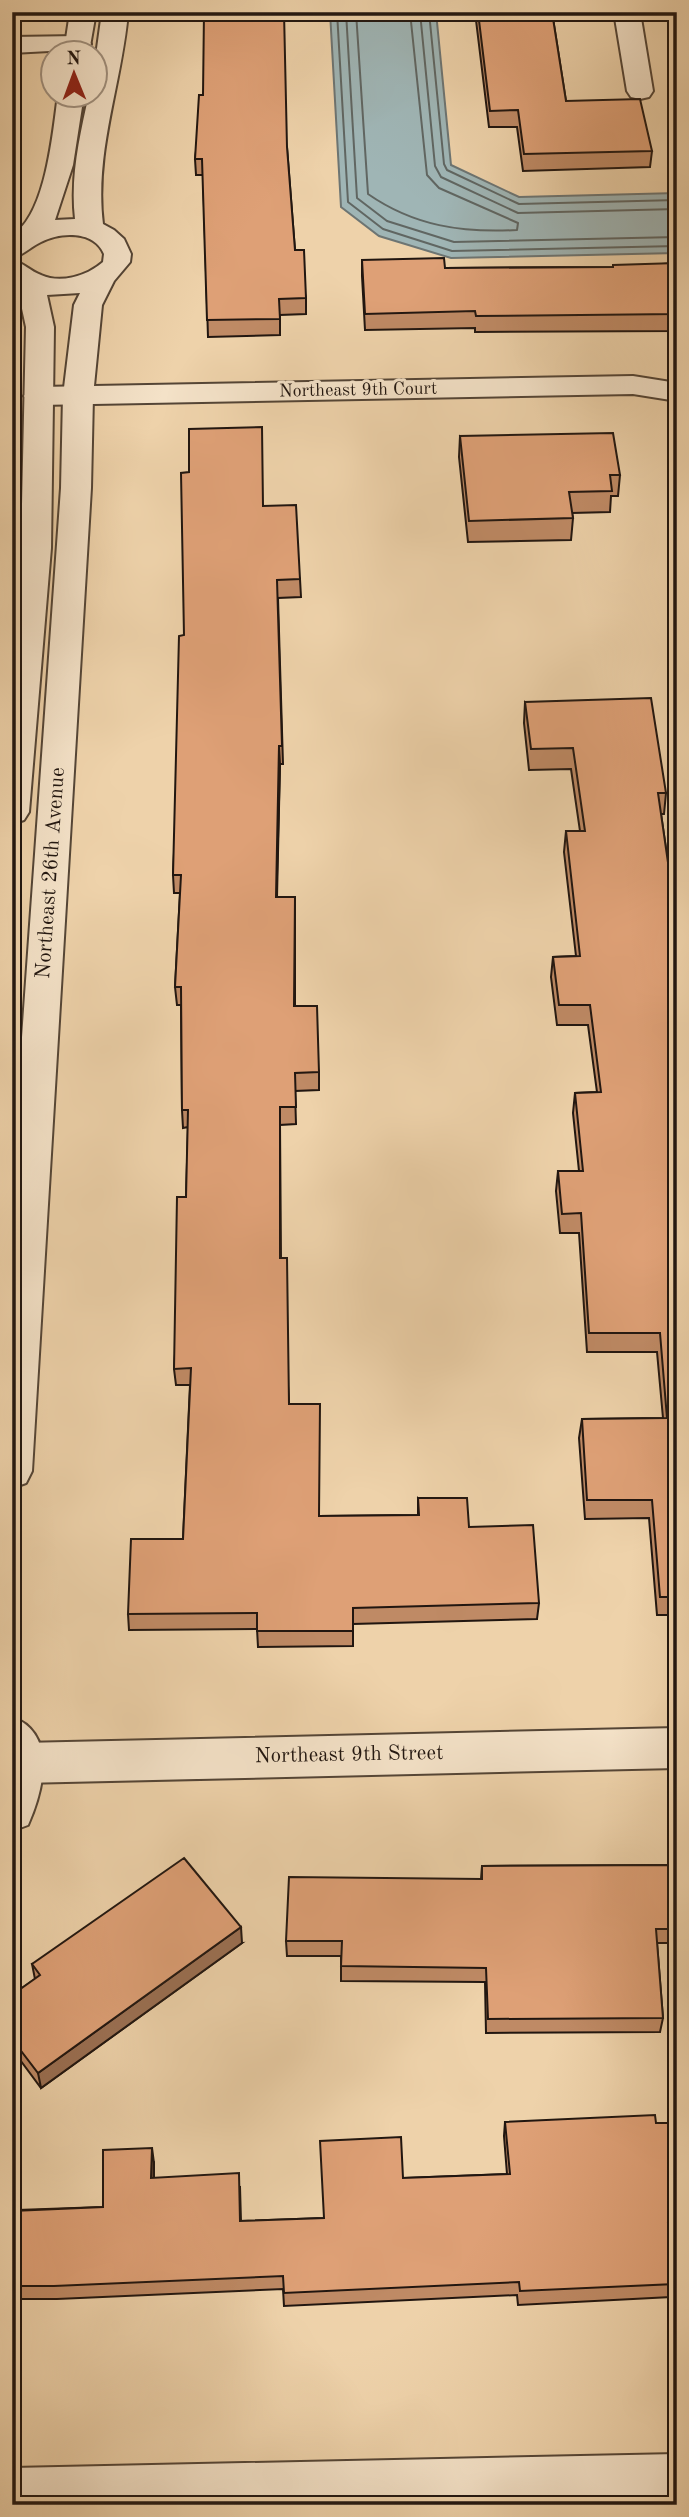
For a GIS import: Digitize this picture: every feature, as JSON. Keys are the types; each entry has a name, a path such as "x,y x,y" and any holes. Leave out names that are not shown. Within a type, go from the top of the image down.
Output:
{"street":[{"path":"79,38 83,12"},
{"path":"12,250 19,242 36,232 56,227 90,230 87,196 91,159 114,43 115,12"},
{"path":"628,12 640,90"},
{"path":"12,45 38,46"},
{"path":"36,232 51,202 60,174 69,108"},
{"name":"Northeast 26th Avenue","path":"12,1471 76,488 78,396 88,304 101,278 112,268 117,257 115,246 105,237 90,230"},
{"path":"22,276 64,287 101,278"},
{"name":"Northeast 26th Avenue","path":"12,812 36,548 39,396 40,327 22,276"},
{"name":"Northeast 9th Court","path":"39,396 633,385 677,392"},
{"name":"Northeast 9th Street","path":"17,1749 677,1748"},
{"path":"12,1811 20,1790 17,1749"},
{"path":"12,2494 677,2480"}],"water":[{"path":"330,12 436,12 451,165 519,197 677,193 677,253 451,258 379,236 341,207"}],"building":[{"path":"204,12 284,12 287,147 295,250 304,250 306,298 279,299 280,319 207,320 202,159 195,159 199,95 203,95"},
{"path":"478,12 552,12 566,101 640,99 652,151 524,154 518,110 490,111"},
{"path":"444,258 445,268 613,267 677,263 677,314 476,316 475,311 365,314 362,260"},
{"path":"262,427 263,506 296,505 300,579 277,580 282,746 279,746 276,897 295,897 294,1006 317,1006 319,1072 295,1073 296,1107 280,1107 280,1258 287,1258 289,1404 320,1404 319,1516 419,1515 418,1498 467,1498 469,1527 533,1525 539,1603 353,1608 353,1631 257,1631 257,1613 128,1614 131,1539 183,1539 191,1368 174,1369 177,1197 186,1197 188,1110 182,1110 181,987 175,987 181,875 173,875 179,636 184,635 181,473 189,472 189,429"},
{"path":"613,433 620,475 610,475 612,491 569,492 573,518 469,521 460,436"},
{"path":"651,698 666,793 658,793 677,925 677,1597 660,1597 652,1500 587,1500 582,1419 667,1418 660,1333 589,1333 581,1213 562,1214 558,1171 583,1171 575,1093 601,1092 590,1005 559,1005 553,957 580,956 566,831 585,831 573,748 531,749 525,702"},
{"path":"184,1858 241,1927 38,2073 12,2039 12,1995 40,1975 32,1964"},
{"path":"677,1865 677,1929 656,1929 663,2018 488,2019 486,1968 341,1966 342,1941 286,1941 289,1877 482,1879 482,1866"},
{"path":"655,2115 656,2123 677,2123 677,2222 668,2223 675,2284 520,2291 519,2282 284,2293 283,2276 12,2286 12,2148 17,2148 13,2211 103,2207 103,2150 152,2148 151,2178 239,2173 240,2221 324,2218 320,2141 401,2137 403,2178 510,2174 505,2122"}]}
